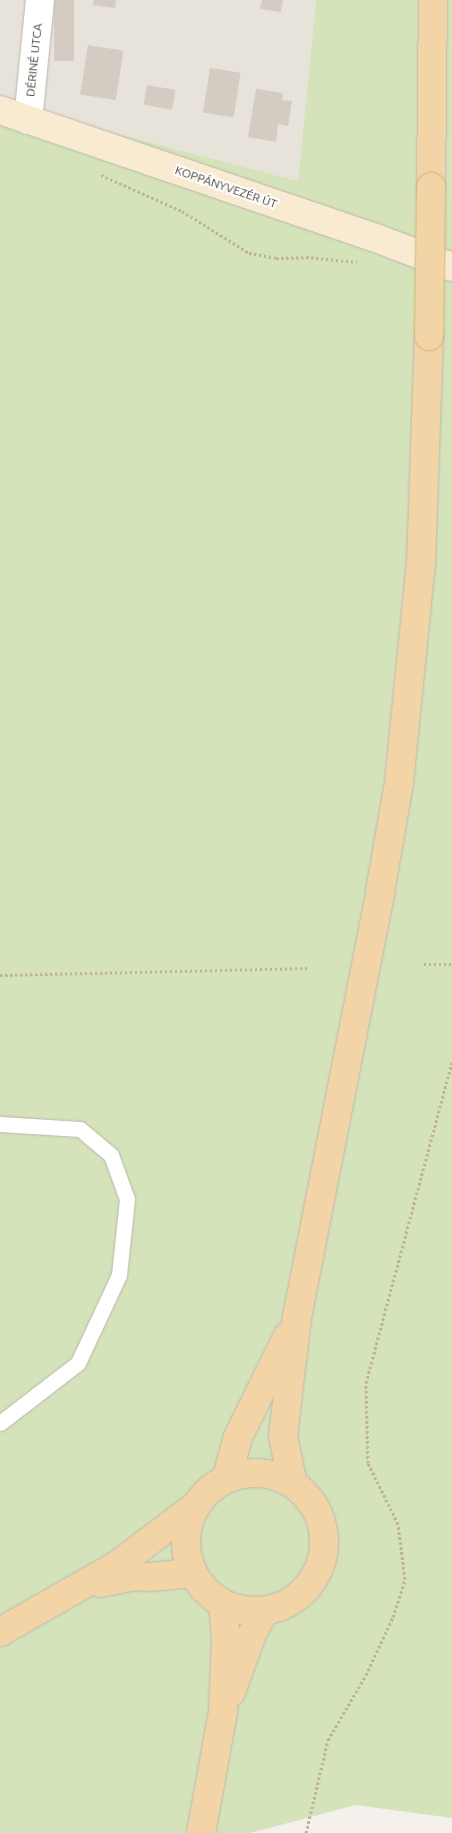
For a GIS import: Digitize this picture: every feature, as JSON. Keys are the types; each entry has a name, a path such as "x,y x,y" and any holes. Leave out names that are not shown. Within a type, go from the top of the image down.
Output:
{"main road":[{"path":"292,1484 283,1436 298,1317 380,892 399,783 421,564 429,336 434,2"},
{"path":"227,1478 238,1437 298,1317"},
{"path":"0,1632 119,1564 194,1507 208,1490 227,1478 250,1472 272,1474 292,1484 309,1498 319,1516 324,1536 323,1557 315,1577 302,1593 284,1605 264,1611 243,1611 223,1604 205,1591 192,1572 185,1551 186,1528 194,1507"},
{"path":"78,1587 135,1576 151,1577 192,1572"},
{"path":"201,1833 223,1712 226,1639 223,1604"},
{"path":"223,1712 252,1634 264,1611"}],"street":[{"name":"DÉRINÉ UTCA","path":"28,120 40,0"},
{"name":"KOPPÁNYVEZÉR ÚT","path":"0,110 376,238 452,267"}],"lane":[{"path":"0,1124 80,1129 111,1155 127,1198 119,1275 78,1363 0,1423"}],"path":[{"path":"99,174 182,211 249,253 276,258 306,257 359,262"},
{"path":"424,964 452,964"},
{"path":"0,975 308,968"},
{"path":"306,1833 328,1740 366,1675 393,1617 405,1579 398,1524 368,1464 366,1383 452,1062"}],"shaded area":[{"path":"0,0 316,0 298,181 0,103"}],"green space":[{"path":"316,0 452,0 452,1818 356,1805 250,1833 0,1833 0,103 298,181"}],"building":[{"path":"54,0 74,0 74,61 54,61"},
{"path":"94,0 116,0 115,8 93,5"},
{"path":"262,0 283,0 281,12 260,9"},
{"path":"88,45 124,51 116,100 80,94"},
{"path":"210,68 241,73 234,117 203,112"},
{"path":"147,85 176,90 172,110 144,105"},
{"path":"256,89 283,93 282,100 292,101 288,126 278,124 276,142 248,137"}]}
